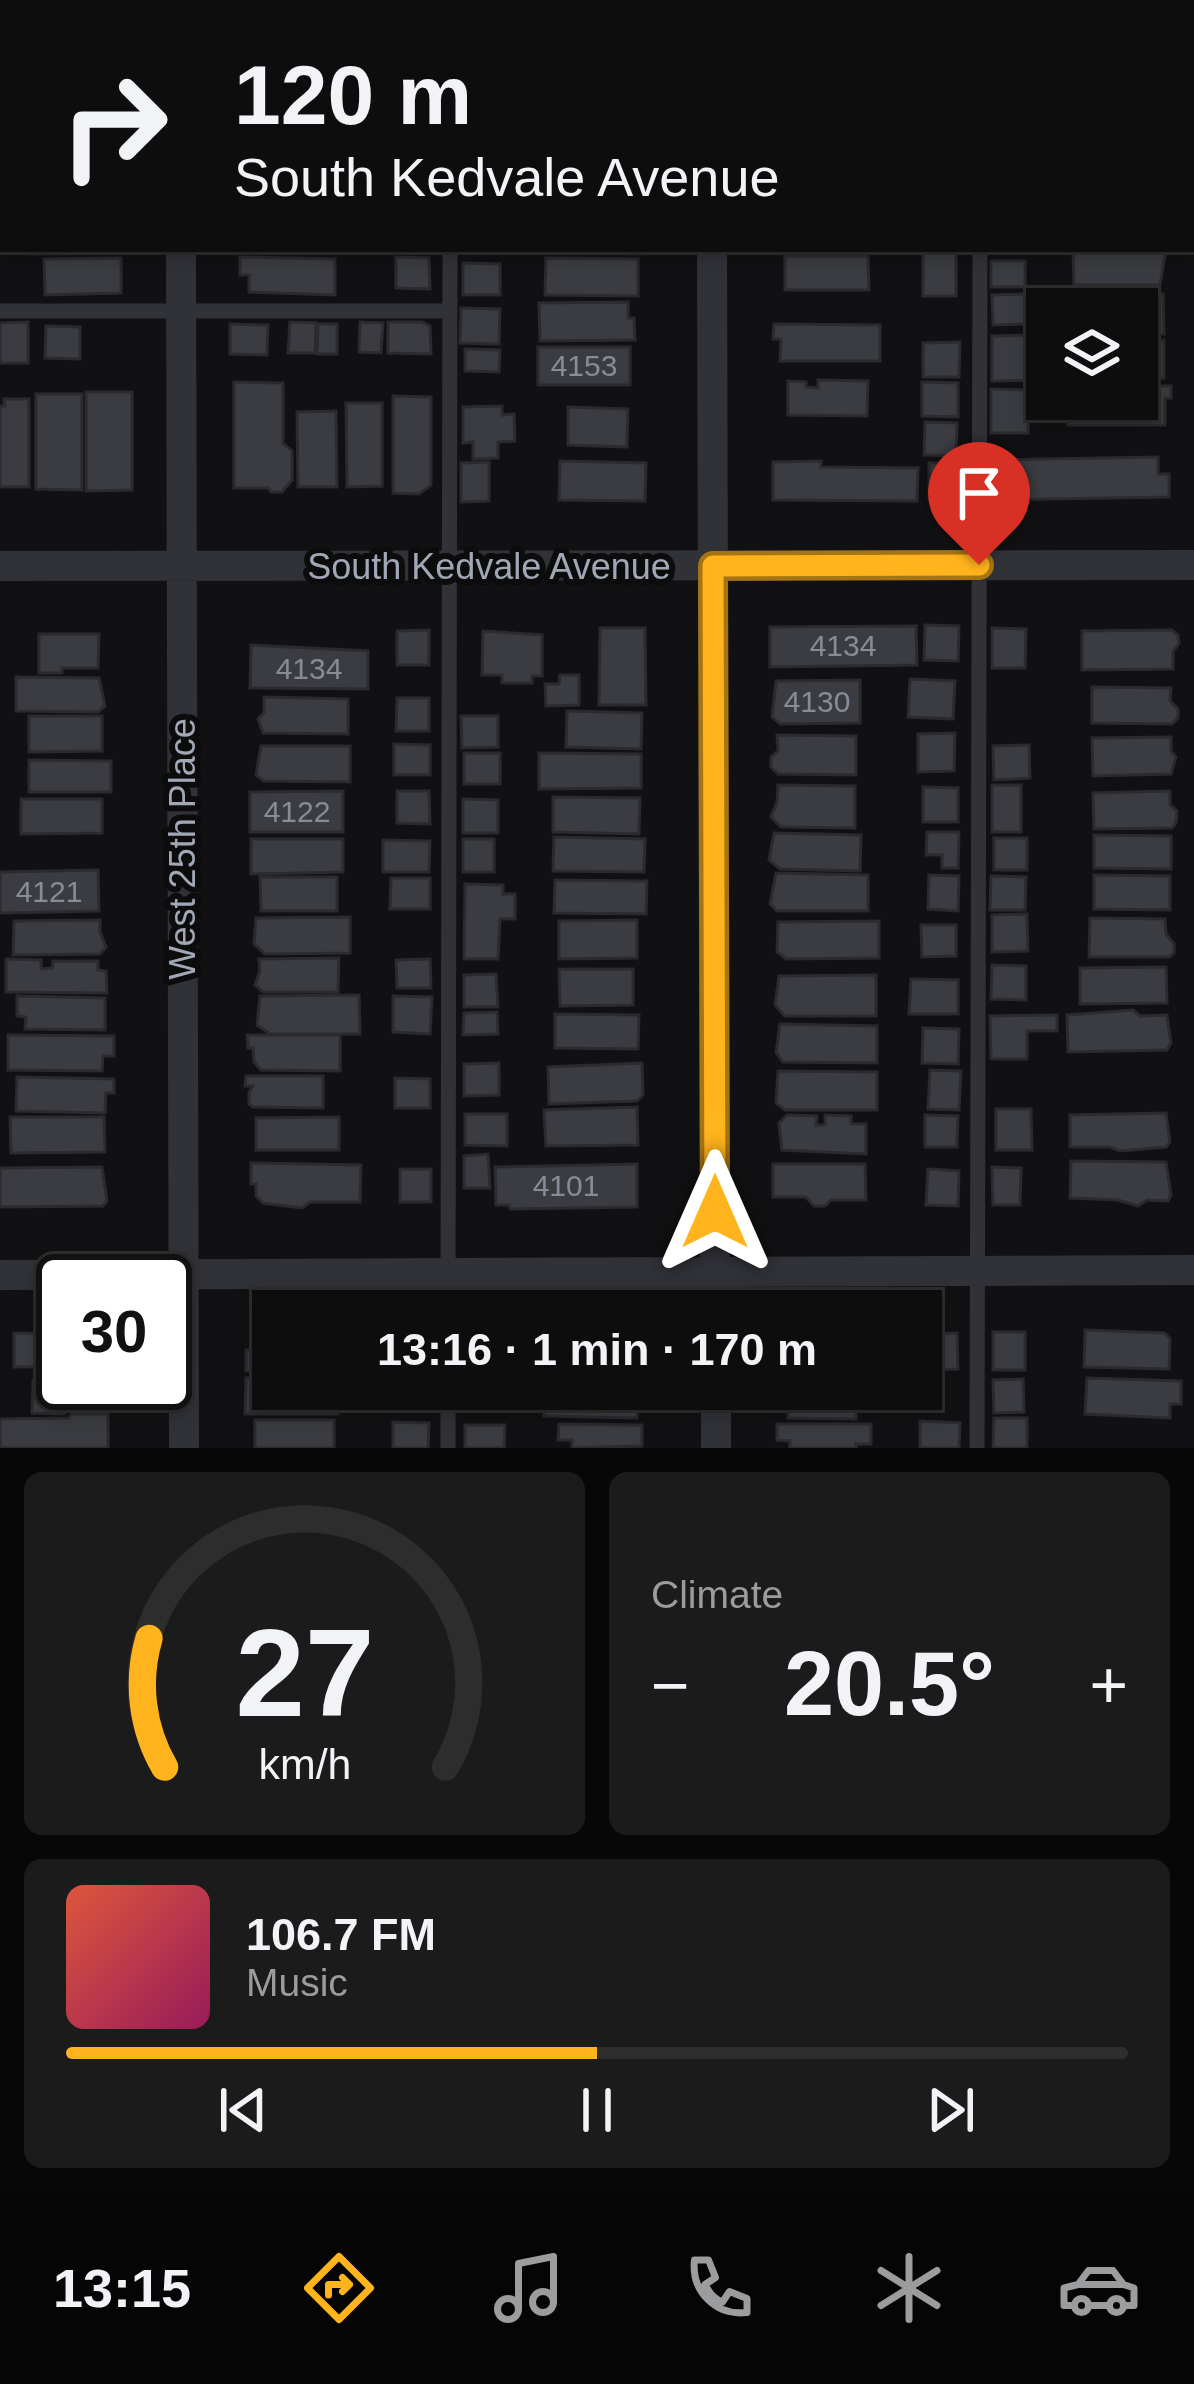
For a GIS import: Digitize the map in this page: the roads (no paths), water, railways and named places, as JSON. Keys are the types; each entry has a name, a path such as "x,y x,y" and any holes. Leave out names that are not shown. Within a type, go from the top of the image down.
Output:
{"street":[{"name":"West 25th Place","path":"181,252 184,1254"},
{"path":"712,252 715,1290"},
{"name":"South Kedvale Avenue","path":"0,566 1194,565"},
{"path":"192,1275 1194,1270"},
{"path":"0,1275 36,1275"},
{"name":"West 25th Place","path":"184,1410 184,1448"},
{"path":"716,1410 716,1448"}],"lane":[{"path":"448,1290 450,252"},
{"path":"977,1448 980,252"},
{"path":"0,311 450,311"},
{"path":"448,1410 448,1448"}]}
